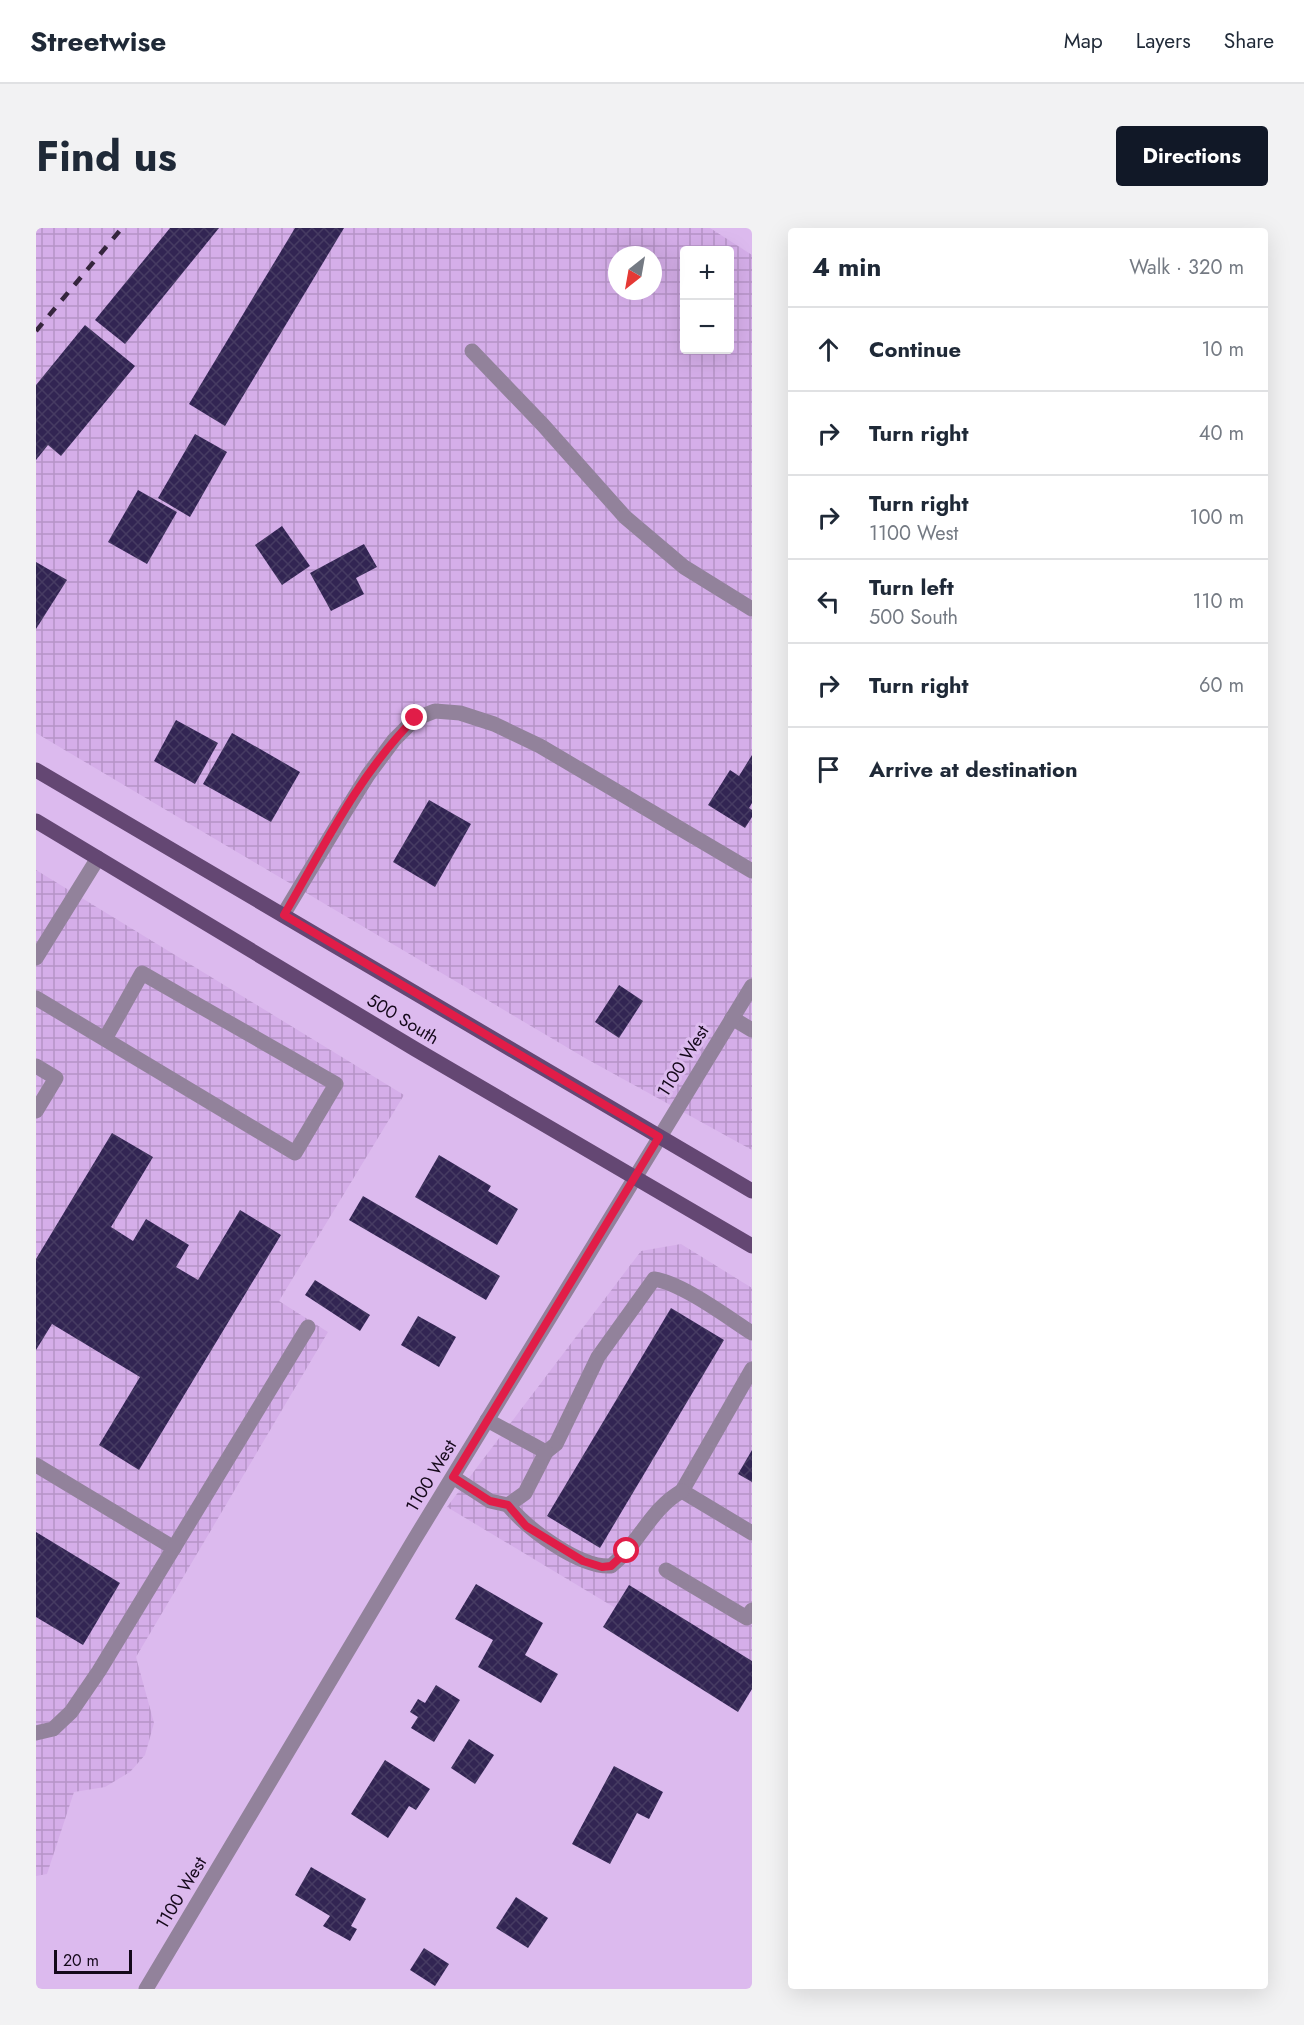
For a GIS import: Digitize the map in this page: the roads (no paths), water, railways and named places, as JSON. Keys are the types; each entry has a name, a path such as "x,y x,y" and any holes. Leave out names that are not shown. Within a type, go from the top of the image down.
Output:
{"main road":[{"name":"500 South","path":"36,770 752,1191"},
{"name":"500 South","path":"36,821 376,1025 752,1246"}],"street":[{"path":"472,351 543,425 625,517 684,567 752,609"},
{"path":"284,915 356,794 394,740 415,718 435,711 460,713 494,724 540,746 752,871"},
{"path":"36,958 98,858"},
{"path":"36,998 295,1153 336,1084 142,973 105,1039"},
{"name":"1100 West","path":"146,1989 487,1420 752,986"},
{"path":"732,1018 752,1030"},
{"path":"36,1066 56,1078 36,1111"},
{"path":"508,1505 525,1492 546,1452 556,1444 598,1357 654,1279 663,1280 684,1291 752,1333"},
{"path":"36,1733 53,1729 71,1712 99,1671 308,1327"},
{"path":"453,1477 490,1501 508,1505 526,1526 583,1561 602,1567 611,1566 627,1551 658,1510 682,1491 752,1369"},
{"path":"487,1420 546,1452"},
{"path":"36,1465 174,1548"},
{"path":"682,1491 752,1533"},
{"path":"666,1570 747,1618 752,1610"}],"railway":[{"path":"36,331 122,228"}]}
